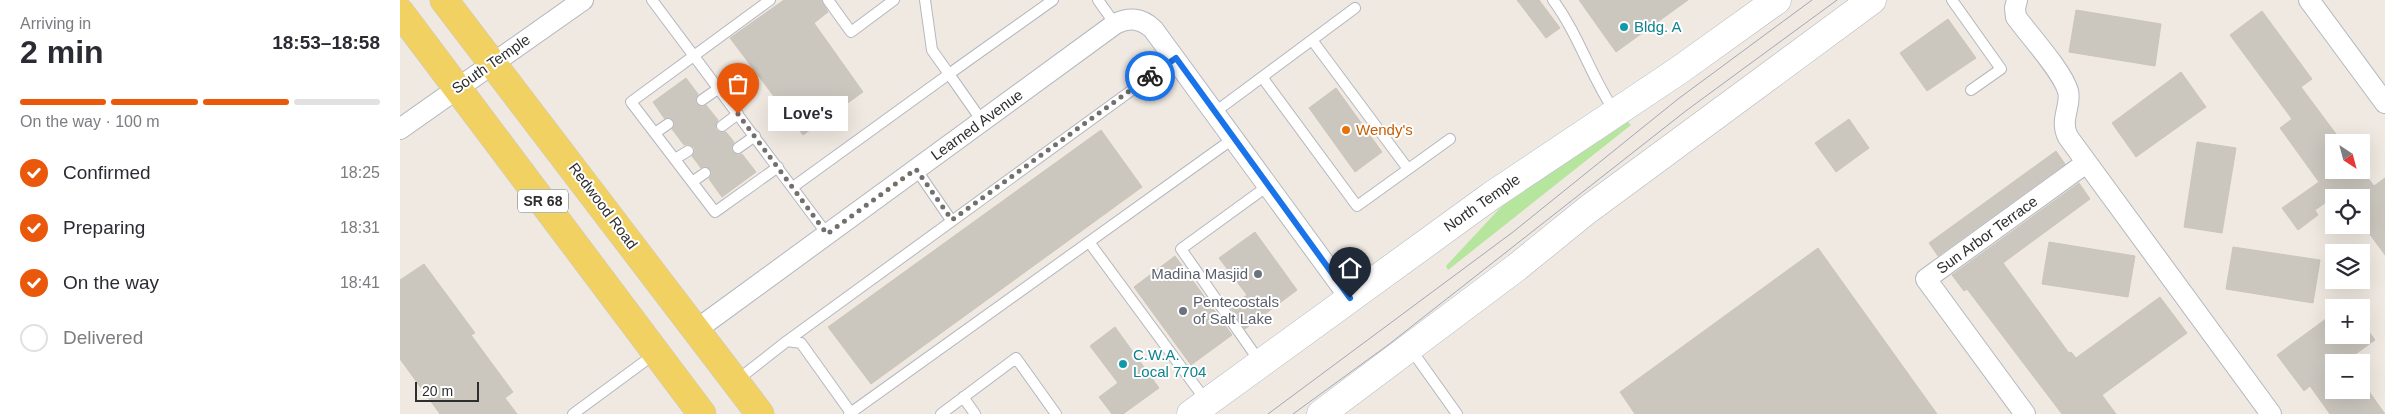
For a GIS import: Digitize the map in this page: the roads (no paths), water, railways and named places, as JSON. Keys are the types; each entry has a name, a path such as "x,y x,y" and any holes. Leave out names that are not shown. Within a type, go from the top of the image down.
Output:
{"main road":[{"name":"Redwood Road","path":"444,0 760,414"},
{"name":"North Temple","path":"1199,408 1491,196 1616,113 1777,0"},
{"path":"1321,414 1517,267 1586,211 1872,0"},
{"name":"SR 68","path":"400,12 702,414"}],"street":[{"name":"South Temple","path":"400,129 583,0"},
{"path":"2017,0 2015,8 2016,17 2062,80 2069,93 2064,128 2086,163 2271,414"},
{"path":"2309,0 2385,103"},
{"name":"Learned Avenue","path":"696,330 1115,24 1131,19 1140,20 1153,29 1176,58"},
{"path":"1176,58 1350,298"},
{"name":"Sun Arbor Terrace","path":"2025,414 1926,279 2086,163"}],"lane":[{"path":"652,0 827,234"},
{"path":"770,0 631,102 715,212 778,167"},
{"path":"828,0 851,32 894,0"},
{"path":"925,0 932,50 982,121"},
{"path":"793,187 1053,0"},
{"path":"1098,0 1115,24"},
{"path":"1553,0 1588,61 1600,89 1616,113"},
{"path":"1952,0 2001,69 1971,90"},
{"path":"1215,112 1354,8"},
{"path":"1312,40 1408,169"},
{"path":"735,381 952,220 1176,58"},
{"path":"1262,78 1357,206 1450,139"},
{"path":"702,100 719,88"},
{"path":"722,126 738,114"},
{"path":"655,133 668,124"},
{"path":"738,148 755,136"},
{"path":"788,341 802,343 850,413 1234,138"},
{"path":"675,160 688,150"},
{"path":"916,169 952,220"},
{"path":"692,182 705,173"},
{"path":"1261,363 1181,249 1269,186"},
{"path":"1089,242 1199,408"},
{"path":"1410,347 1457,414"},
{"path":"573,414 657,352"},
{"path":"941,414 1016,358 1056,414"},
{"path":"963,397 975,414"}],"tram line":[{"path":"1268,414 1513,232 1678,99 1812,0"},
{"path":"1293,414 1388,345 1687,110 1837,0"}],"place":[{"name":"Bldg. A","path":"1624,27"},
{"name":"Love's","path":"738,114"},
{"name":"Wendy's","path":"1346,130"},
{"name":"Madina Masjid","path":"1258,274"},
{"name":"Pentecostals of Salt Lake","path":"1183,311"},
{"name":"C.W.A. Local 7704","path":"1123,364"}]}
